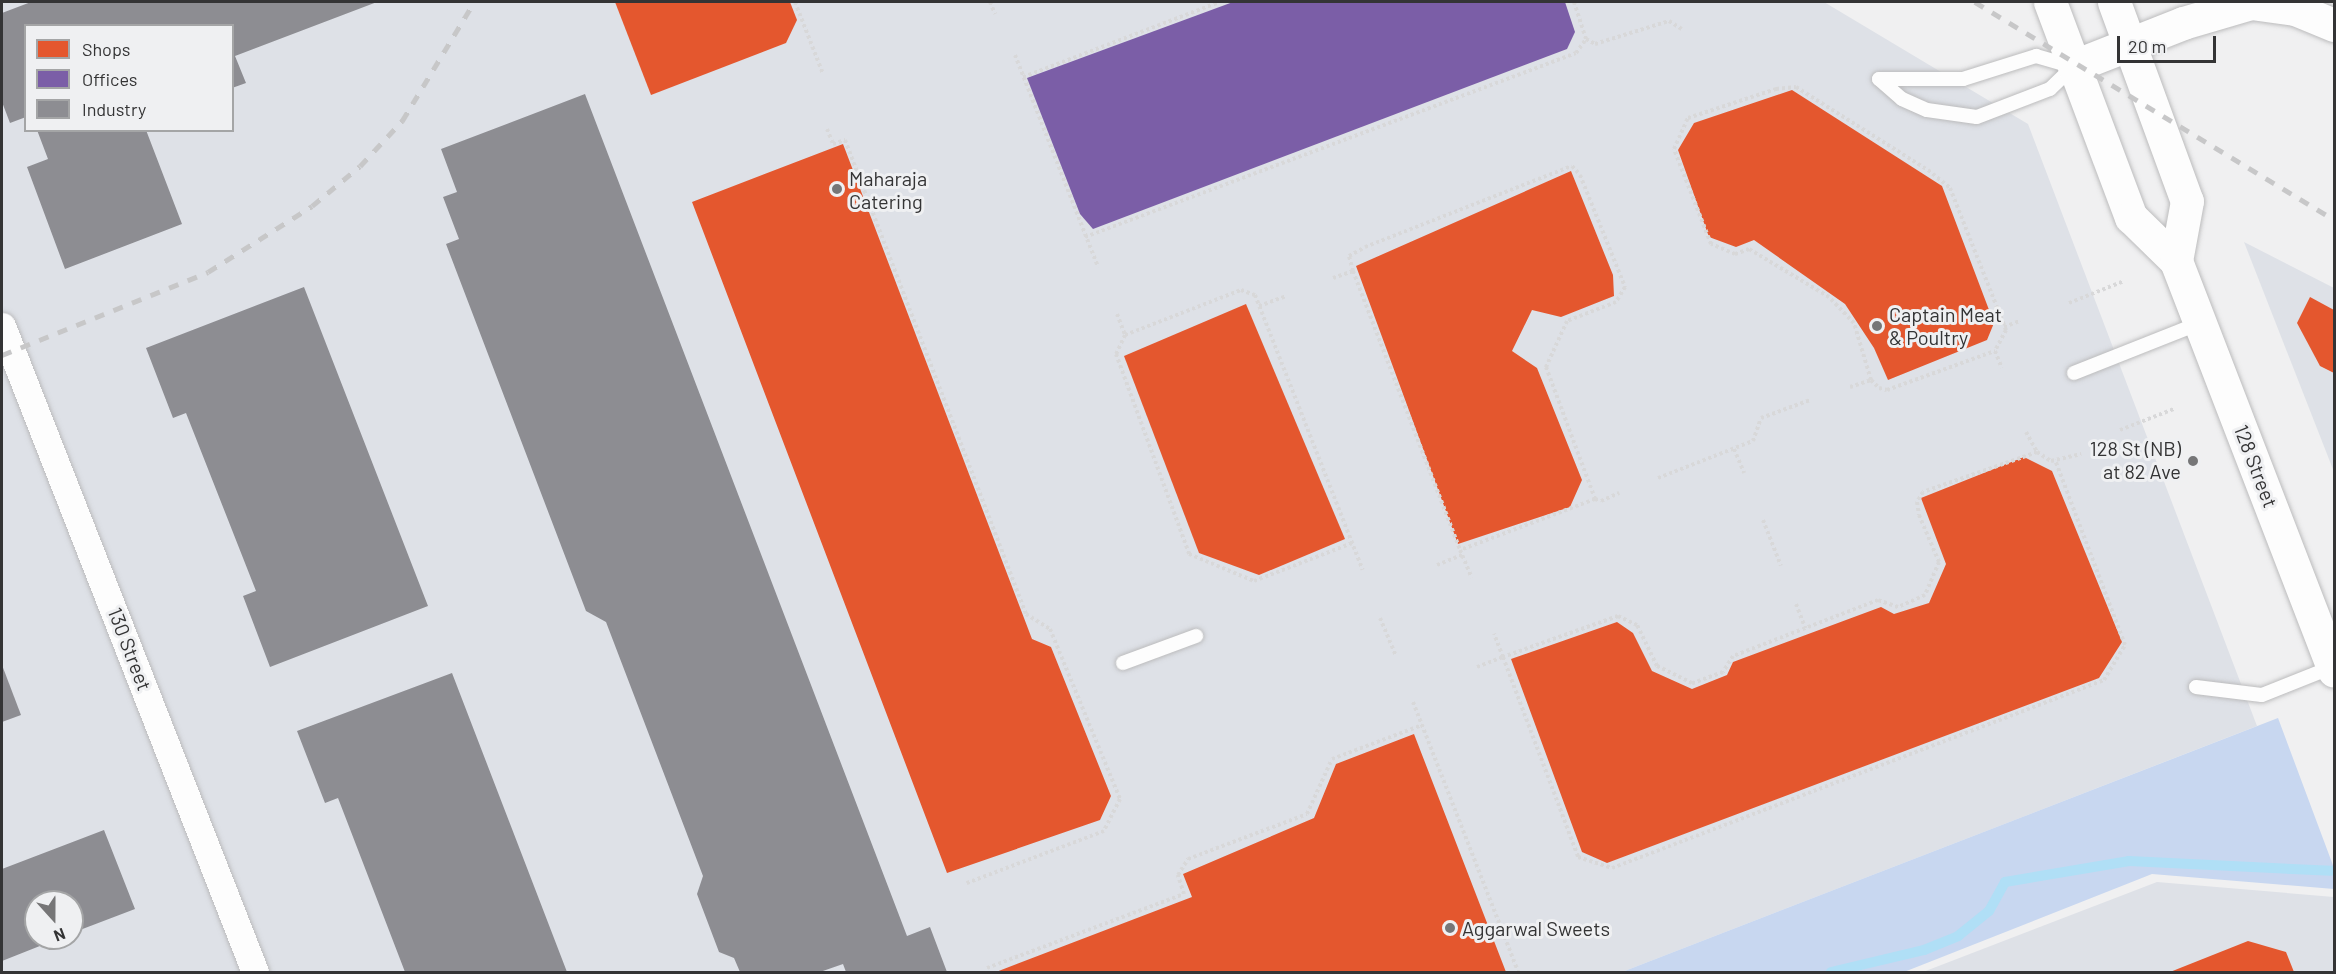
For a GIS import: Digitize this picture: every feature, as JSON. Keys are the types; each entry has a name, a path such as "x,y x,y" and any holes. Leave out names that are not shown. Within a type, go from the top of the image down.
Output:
{"main road":[{"name":"128 Street","path":"2050,2 2131,216 2176,261 2334,669"},
{"path":"2114,2 2187,201 2176,261"},
{"path":"2074,66 2211,13 2249,2 2295,9 2334,25"}],"street":[{"name":"130 Street","path":"2,326 255,972"}],"lane":[{"path":"2036,57 2074,66 2050,89 1977,117 1927,110 1902,99 1879,79 1963,79 2036,57"},
{"path":"2074,373 2200,323"},
{"path":"1122,663 1196,636"},
{"path":"2196,687 2262,695 2334,669"}],"path":[{"path":"795,2 823,74"},
{"path":"990,2 995,14"},
{"path":"1023,76 1219,2"},
{"path":"1574,2 1586,39 1595,44 1669,21 1682,29"},
{"path":"1085,237 1576,53 1586,39"},
{"path":"1015,55 1098,267"},
{"path":"1995,351 1887,390 1871,380 1854,323 1829,297 1749,249 1735,254 1711,244 1674,149 1688,118 1776,89 1796,87 1928,170 1950,188 2004,327 1995,351 2002,368"},
{"path":"827,129 833,144 845,140 1026,614 1050,629 1120,799 1104,831 967,882"},
{"path":"1472,578 1349,256 1365,247 1572,166 1585,185 1625,287 1616,302 1567,321 1546,367 1595,499"},
{"path":"1333,278 1353,271"},
{"path":"2069,303 2124,281"},
{"path":"1352,543 1254,581 1189,554 1116,354 1125,335 1241,290 1255,295 1363,570"},
{"path":"1259,306 1286,296"},
{"path":"1117,314 1125,335"},
{"path":"2004,327 2020,321"},
{"path":"1850,387 1871,380"},
{"path":"1659,478 1753,441 1761,418 1810,400"},
{"path":"2120,430 2174,409"},
{"path":"2026,432 2037,452 2055,460 2081,454"},
{"path":"1734,449 1744,473"},
{"path":"1477,667 1618,616 1637,625 1657,666 1692,683 1723,672 1733,656 1878,600 1898,607 1925,595 1939,562 1919,515 1917,502 1923,492 2037,452"},
{"path":"1494,634 1578,857 1612,868 2104,680 2125,645 2055,460"},
{"path":"1460,550 1595,499 1600,501 1619,493"},
{"path":"1763,520 1781,566"},
{"path":"1437,565 1462,555"},
{"path":"1796,604 1805,628"},
{"path":"1380,618 1396,656"},
{"path":"1413,702 1518,972"},
{"path":"987,968 1184,894 1178,876 1188,859 1307,813 1332,759 1422,725"}],"shaded area":[{"path":"2,2 1824,2 2028,124 2257,726 1622,972 2,972"},
{"path":"2244,242 2334,288 2334,472"},
{"path":"2278,718 2334,868 2334,889 2152,874 1904,972 1622,972"},
{"path":"2157,882 2334,897 2334,972 1923,972"}],"building: Shops":[{"path":"615,2 790,2 797,20 786,43 651,95"},
{"path":"1792,90 1942,186 1994,323 1987,340 1888,380 1874,348 1845,304 1754,240 1736,247 1709,237 1678,150 1694,123"},
{"path":"843,144 1032,639 1051,647 1111,796 1100,820 947,873 692,202"},
{"path":"1571,171 1613,275 1614,296 1561,317 1532,310 1512,351 1537,368 1582,480 1570,507 1458,544 1356,266"},
{"path":"2310,297 2334,310 2334,373 2320,366 2297,323"},
{"path":"1246,304 1345,539 1259,575 1199,553 1124,356"},
{"path":"2024,457 2052,471 2122,642 2099,678 1607,863 1582,852 1511,659 1617,622 1633,633 1652,671 1692,689 1727,675 1733,662 1881,607 1894,614 1929,603 1946,564 1921,498"},
{"path":"1414,734 1506,972 996,972 1192,897 1183,874 1314,818 1336,764"},
{"path":"2248,941 2286,952 2294,972 2170,972"}],"building: Offices":[{"path":"1233,2 1565,2 1575,32 1567,49 1093,229 1080,214 1027,78"}],"building: Industry":[{"path":"31,2 377,2 235,56 246,83 234,87 234,24 24,24 24,118 10,123 2,102 2,13"},
{"path":"585,94 907,936 930,927 947,972 846,972 843,964 820,972 740,972 734,958 719,952 697,894 703,876 606,622 586,611 446,244 459,239 443,197 457,192 441,149"},
{"path":"38,132 147,132 182,224 65,269 27,167 48,159"},
{"path":"304,287 428,606 270,667 243,596 256,591 186,413 173,418 146,348"},
{"path":"2,665 21,715 2,722"},
{"path":"452,673 567,972 405,972 338,798 325,803 297,731"},
{"path":"104,830 135,909 84,928 84,890 24,890 24,950 30,950 2,961 2,869"}],"waterway":[{"path":"1831,972 1924,950 1958,936 1989,911 2005,882 2129,861 2331,871"}],"railway":[{"path":"2,355 208,272 312,206 360,166 402,121 474,2"},
{"path":"1975,2 2334,219"}],"place":[{"name":"Maharaja Catering","path":"837,189"},
{"name":"Captain Meat & Poultry","path":"1877,326"},
{"name":"128 St (NB) at 82 Ave","path":"2193,461"},
{"name":"Aggarwal Sweets","path":"1450,928"}]}
